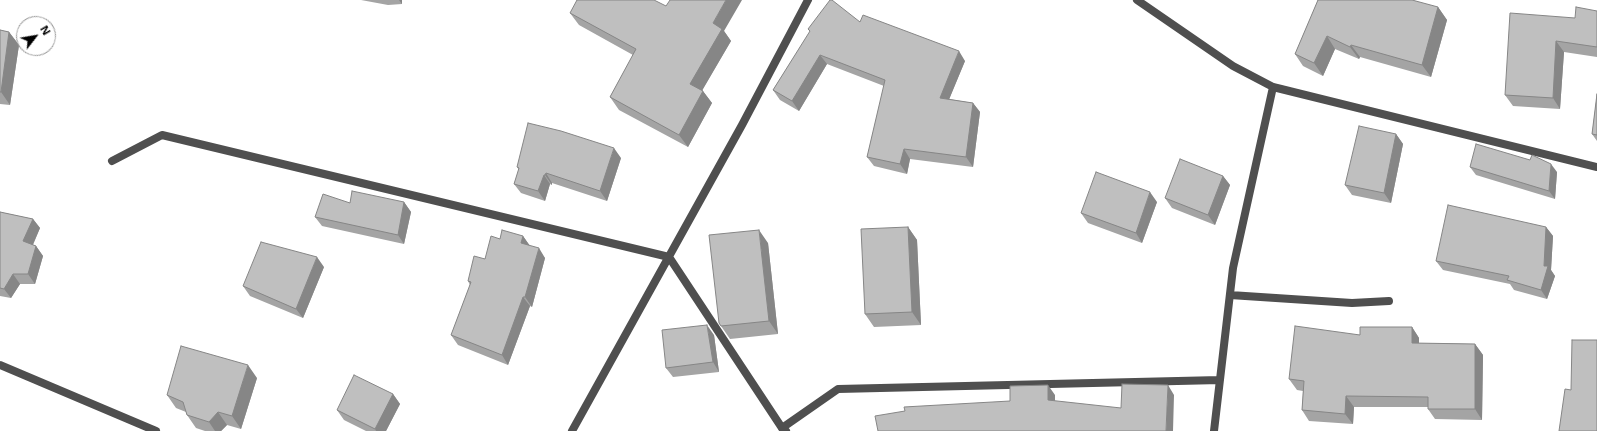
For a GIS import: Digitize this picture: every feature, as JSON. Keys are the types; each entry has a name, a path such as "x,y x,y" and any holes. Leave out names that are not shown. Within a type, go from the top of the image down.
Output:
{"street":[{"path":"572,431 742,125 808,0"},
{"path":"1137,0 1233,66 1273,87 1597,167"},
{"path":"1214,431 1233,268 1273,87"},
{"path":"112,162 162,135 669,257 784,430 838,389 1220,380"},
{"path":"1230,295 1352,303 1389,301"},
{"path":"0,365 156,431"}],"building":[{"path":"577,0 654,0 666,6 670,0 726,0 713,23 722,29 690,84 703,91 679,135 610,97 636,49 570,13"},
{"path":"830,0 860,22 863,15 959,51 940,98 973,103 966,157 904,149 900,164 867,157 885,80 820,55 792,101 773,90 810,31 808,29"},
{"path":"1318,0 1412,0 1438,7 1422,65 1351,45 1350,47 1327,36 1314,63 1295,54"},
{"path":"1576,7 1597,11 1597,47 1556,41 1553,98 1505,95 1510,13 1575,18"},
{"path":"0,30 9,32 1,92 0,92"},
{"path":"1597,94 1597,135 1592,134"},
{"path":"528,123 561,131 614,148 600,191 546,173 538,191 514,184 519,168 517,167"},
{"path":"1359,126 1396,134 1384,193 1345,185"},
{"path":"1476,144 1530,160 1532,155 1551,164 1549,191 1470,167"},
{"path":"1180,159 1223,176 1208,215 1165,198"},
{"path":"1096,172 1150,192 1136,233 1081,213"},
{"path":"352,191 404,202 398,235 315,217 323,194 350,203"},
{"path":"1448,205 1546,227 1544,266 1548,266 1541,290 1507,280 1509,276 1436,261"},
{"path":"0,212 33,219 23,241 36,246 28,274 13,274 4,289 0,288"},
{"path":"908,227 912,312 865,314 861,229"},
{"path":"502,230 523,236 521,243 539,248 525,297 523,297 502,355 451,335 471,282 468,281 474,256 485,259 491,236 500,239"},
{"path":"759,230 769,321 721,326 719,323 709,235"},
{"path":"261,242 317,257 296,309 243,286"},
{"path":"707,325 713,362 666,368 662,330"},
{"path":"1295,326 1360,335 1360,327 1412,327 1412,343 1475,344 1475,409 1428,409 1428,397 1346,396 1345,414 1302,410 1304,381 1289,379"},
{"path":"1572,340 1597,340 1597,431 1559,431 1565,389 1571,390"},
{"path":"181,346 248,365 232,416 218,412 209,422 187,415 183,402 167,395"},
{"path":"354,375 393,394 375,429 337,410"},
{"path":"1122,384 1168,385 1166,431 878,431 875,416 905,411 904,407 1010,401 1010,386 1048,385 1048,400 1121,408"}]}
